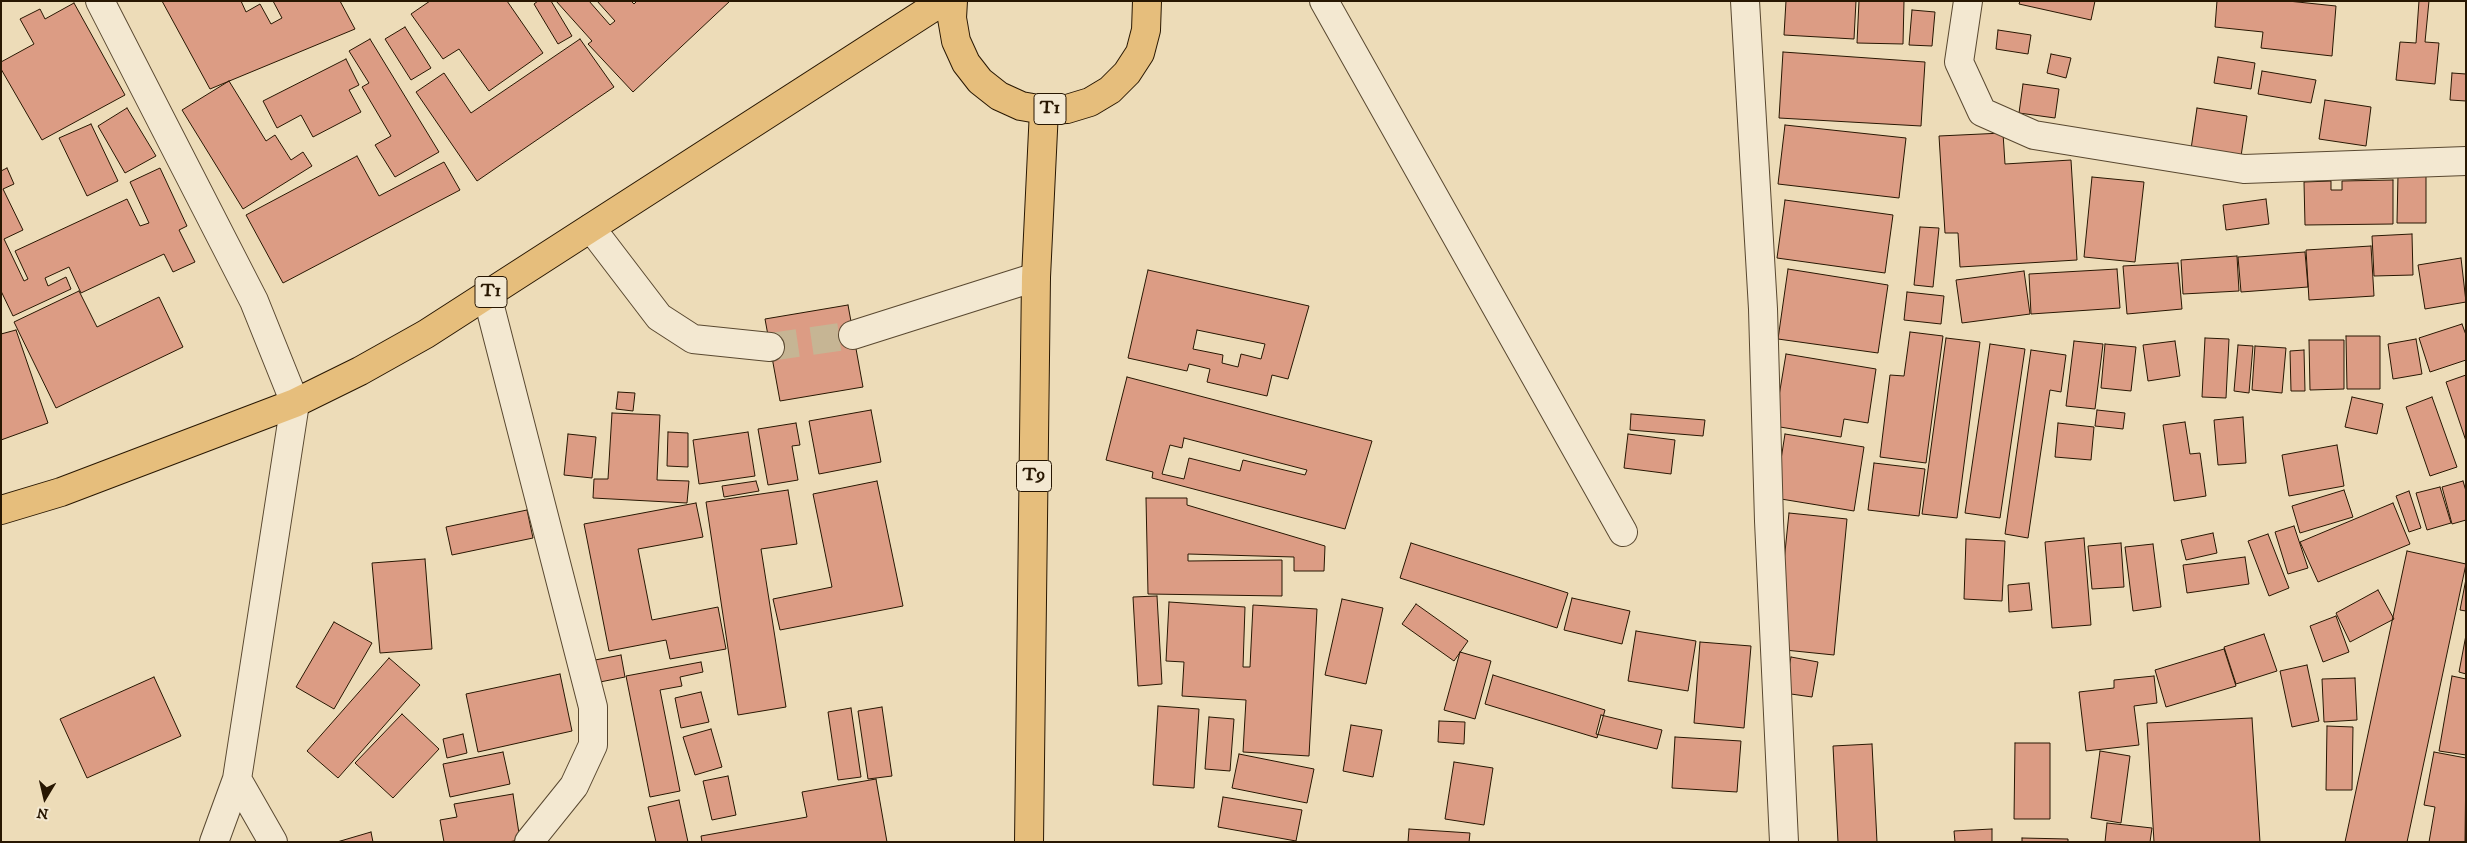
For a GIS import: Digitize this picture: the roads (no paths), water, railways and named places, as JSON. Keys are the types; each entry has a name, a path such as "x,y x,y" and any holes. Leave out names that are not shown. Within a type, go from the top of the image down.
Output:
{"highway":[{"name":"T1","path":"1,510 61,492 295,403 360,371 426,334 943,1"},
{"name":"T1","path":"953,1 952,18 956,42 966,63 980,81 999,96 1021,106 1044,110 1068,108 1090,102 1110,90 1127,72 1140,53 1146,30 1147,1"},
{"name":"T9","path":"1029,842 1036,277 1044,110"}],"street":[{"path":"100,1 254,301 295,403 237,779 214,842"},
{"path":"1324,1 1623,532"},
{"path":"1745,1 1763,310 1769,521 1784,842"},
{"path":"1968,1 1959,62 1982,112 2034,135 2244,170 2466,161"},
{"path":"591,228 659,317 693,338 770,347"},
{"path":"853,335 1036,277"},
{"path":"487,295 593,707 593,746 574,786 529,842"},
{"path":"237,779 273,842"}],"tunnel":[{"path":"770,347 853,335"}]}
